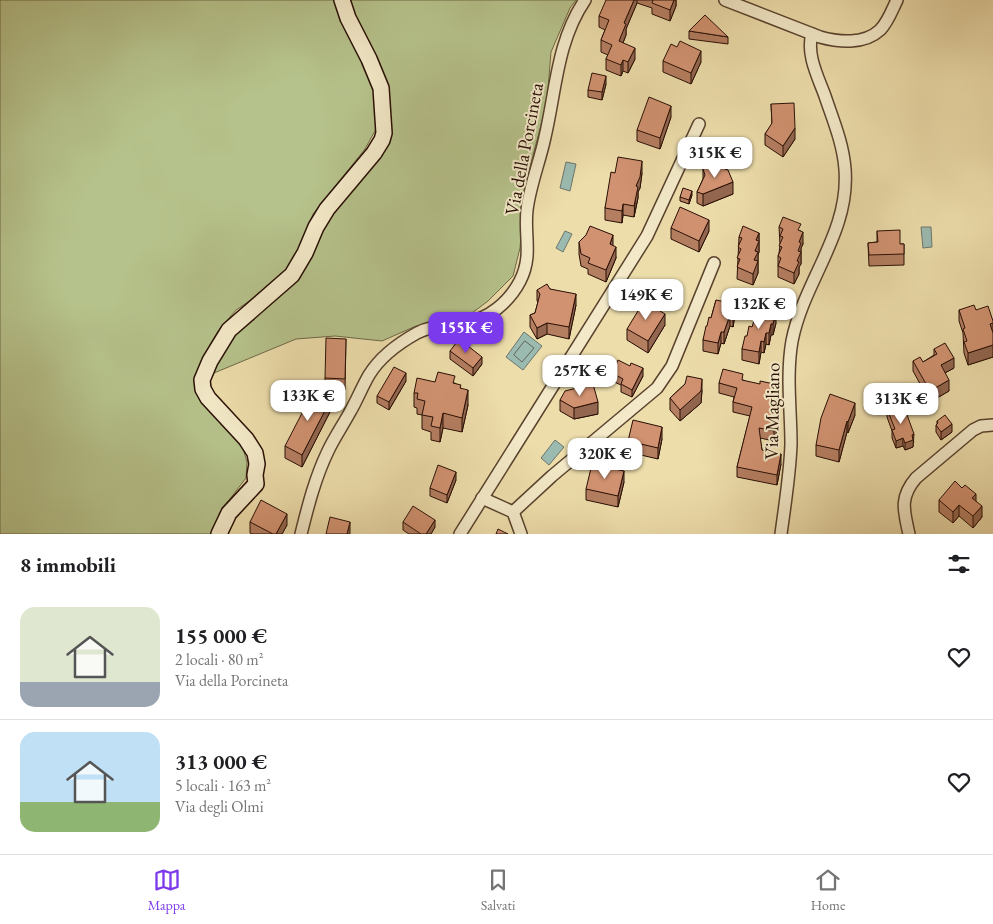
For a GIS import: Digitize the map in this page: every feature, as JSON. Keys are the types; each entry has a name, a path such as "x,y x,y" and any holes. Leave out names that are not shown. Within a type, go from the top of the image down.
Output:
{"street":[{"path":"220,534 229,513 256,484 255,475 258,464 255,453 246,438 208,398 203,389 202,380 206,370 229,330 292,275 327,209 374,153 384,133 381,88 366,52 348,18 342,0"},
{"name":"Via della Porcineta","path":"301,534 314,484 325,456 366,380 376,366 392,350 423,330 437,326 466,323 489,315 504,302 522,276 527,253 527,206 545,138 561,53 572,22 585,0"},
{"path":"725,0 812,34 840,41 854,41 880,30 898,0"},
{"name":"Via Magliano","path":"780,534 790,458 790,368 792,342 805,300 838,227 846,188 842,148 810,53 812,34"},
{"path":"460,534 647,236 699,124"},
{"path":"513,512 552,476 657,388 672,366 714,263"},
{"path":"909,534 904,506 910,486 916,478 973,430 981,426 993,425"},
{"path":"482,498 513,512 521,534"}],"green space":[{"path":"0,0 336,0 374,84 376,129 365,149 313,214 291,267 260,294 236,310 218,331 204,355 196,376 242,445 247,462 246,478 220,512 212,534 0,534"},
{"path":"350,0 576,0 570,8 551,52 547,102 525,186 520,248 513,276 488,301 472,313 416,326 382,341 335,336 296,339 214,373 217,364 235,334 298,280 312,257 323,230 333,213 389,143 392,134 388,86"}],"water":[{"path":"566,162 576,164 570,191 560,188"},
{"path":"921,227 931,227 932,247 923,248"},
{"path":"565,231 572,234 563,252 556,248"},
{"path":"524,332 542,346 523,370 506,357"},
{"path":"555,440 564,447 549,465 541,458"}],"building":[{"path":"606,0 634,0 619,41 635,48 628,62 623,60 621,65 606,59 612,45 601,40 609,20 599,16"},
{"path":"653,0 674,0 670,10 652,3"},
{"path":"705,15 728,37 689,31"},
{"path":"680,41 701,51 691,73 663,61 671,44 677,47"},
{"path":"592,73 606,76 602,92 588,90"},
{"path":"649,97 671,106 660,138 637,130"},
{"path":"794,103 795,128 783,146 765,134 772,123 771,104"},
{"path":"618,157 642,161 640,177 636,186 638,187 634,206 623,204 622,211 605,208 611,172 615,173"},
{"path":"718,164 719,167 728,170 733,182 703,194 697,192 705,175 703,169"},
{"path":"683,188 692,191 689,200 680,197"},
{"path":"680,207 709,220 699,241 671,228"},
{"path":"783,217 801,224 798,230 803,232 799,242 801,243 798,251 801,252 797,261 799,262 794,273 778,266 781,258 778,256 782,247 779,246 783,237 780,236 783,229 779,227"},
{"path":"590,226 613,235 610,244 616,247 606,270 588,263 590,258 581,254 579,242 586,235"},
{"path":"743,226 759,233 756,240 759,241 755,251 758,252 754,260 758,261 753,274 737,267 740,259 737,258 741,249 738,247 742,238 739,237"},
{"path":"900,230 900,244 904,244 904,254 869,255 868,243 878,242 877,231"},
{"path":"547,284 550,289 576,294 569,327 547,323 537,328 530,315 535,313 540,294 537,290"},
{"path":"716,300 735,304 733,315 730,315 724,332 721,332 718,343 703,340"},
{"path":"644,301 665,314 648,341 627,329"},
{"path":"974,305 976,310 988,306 993,321 990,324 993,333 993,345 968,353 964,342 967,341 963,329 965,328 959,310"},
{"path":"758,308 776,312 773,324 771,324 769,333 766,333 764,342 761,341 759,352 742,349 745,336 747,336 749,326 752,327"},
{"path":"326,338 346,339 345,379 325,378"},
{"path":"459,339 482,357 473,368 450,351"},
{"path":"945,343 954,358 941,365 949,380 930,391 913,361 920,357 923,362 937,354 934,349"},
{"path":"618,360 630,366 631,363 643,368 632,390 621,384 623,379 612,373"},
{"path":"394,367 406,373 389,402 377,396"},
{"path":"723,369 743,374 742,380 760,384 760,381 774,384 770,398 777,400 772,419 777,420 774,431 759,428 762,450 781,454 777,475 737,467 752,407 733,402 737,388 719,383"},
{"path":"438,372 455,376 453,383 461,385 460,388 468,390 462,418 443,413 440,428 431,426 433,417 422,415 425,401 417,399 418,393 414,393 417,378 435,382"},
{"path":"687,376 702,379 701,391 680,410 670,398 685,384"},
{"path":"593,384 598,402 574,408 560,400 565,391"},
{"path":"315,388 332,397 302,455 285,446"},
{"path":"830,394 855,403 847,421 839,450 816,445 821,418"},
{"path":"895,406 899,415 906,412 914,434 912,435 913,440 905,443 903,438 896,441 892,430 895,429 887,409"},
{"path":"945,415 952,424 941,432 936,425 937,421"},
{"path":"633,420 662,427 658,448 628,441"},
{"path":"592,464 624,471 618,496 586,489"},
{"path":"438,465 456,472 447,495 430,488"},
{"path":"955,481 962,488 965,485 976,494 972,498 982,506 973,516 959,505 953,512 939,500"},
{"path":"261,500 287,514 276,534 250,522"},
{"path":"413,506 435,520 426,534 421,534 403,522"},
{"path":"330,517 350,522 347,534 326,534"},
{"path":"498,529 508,534 496,534"}]}
